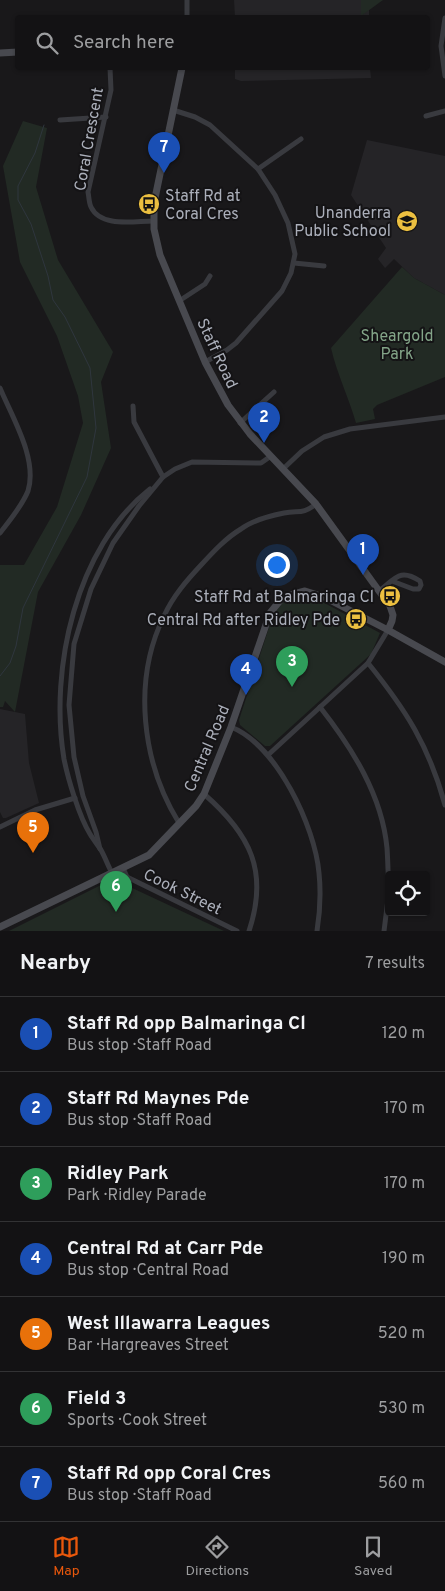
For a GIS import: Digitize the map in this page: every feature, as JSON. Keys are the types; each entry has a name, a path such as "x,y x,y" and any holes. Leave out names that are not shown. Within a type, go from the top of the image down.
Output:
{"street":[{"path":"187,0 187,15"},
{"path":"445,18 441,46 445,76"},
{"path":"0,53 15,52"},
{"name":"Coral Crescent","path":"110,70 111,90 88,192 91,207 99,217 107,221 153,221"},
{"name":"Staff Road","path":"182,70 155,192 153,221 160,255 218,389 240,423 316,504 379,590 390,606 392,614 392,621 388,630"},
{"path":"173,110 195,117 210,126 258,169 275,195 293,239 294,263 288,281 282,291 236,343 205,362"},
{"path":"426,116 445,111"},
{"path":"60,120 106,117"},
{"path":"258,169 301,139"},
{"path":"294,263 324,266"},
{"path":"179,301 206,284 210,276"},
{"path":"0,388 26,450 31,471 28,491 18,509 0,533"},
{"path":"240,423 274,392"},
{"path":"133,406 134,422 163,477"},
{"path":"283,469 302,451 324,437 350,429 445,417"},
{"path":"112,874 100,849 89,833 75,798 64,759 60,705 65,642 83,585 105,539 134,502 163,477 175,469 192,462 261,463 271,456"},
{"path":"100,849 83,796 74,757 69,705 74,644 91,588 113,544 156,484"},
{"path":"179,824 164,796 156,775 150,753 146,721 145,693 147,671 152,644 163,616 186,582 219,546 242,528 279,514 307,511 316,504"},
{"path":"379,590 398,576 408,574 422,584 415,590 392,581"},
{"name":"Central Road","path":"0,927 149,855 196,806 204,794 231,727 270,613 283,597 296,592 312,593 324,597 445,662"},
{"path":"268,755 368,663 375,655 388,630"},
{"path":"368,663 406,713 424,745 439,781 445,805"},
{"path":"320,707 348,744 366,776 381,816 387,847 388,871"},
{"path":"231,727 244,732 268,755 291,790 309,830 319,872 320,915 317,931"},
{"path":"204,794 233,823 244,838 252,855 258,893 254,917 249,931"},
{"path":"1,825 35,810 75,798"},
{"name":"Cook Street","path":"123,868 127,877 237,931"},
{"path":"384,931 386,916"}],"shaded area":[{"path":"234,0 369,0 369,15 235,15"},
{"path":"235,70 370,70 371,78 241,81 235,79"},
{"name":"Unanderra Public School","path":"367,140 445,156 445,295 414,278 394,259 385,268 378,259 386,248 351,195"},
{"path":"0,709 25,714 29,763 39,803 6,818 3,818 0,812"}],"green space":[{"path":"361,0 383,0 362,15"},
{"path":"23,121 47,128 36,187 58,260 113,352 101,382 111,448 81,515 38,592 15,712 5,701 3,707 0,707 0,565 24,565 57,507 83,423 78,396 57,336 20,262 3,166"},
{"name":"Sheargold Park","path":"402,267 414,278 445,295 445,377 377,405 373,409 375,419 356,423 331,348"},
{"path":"303,594 317,599 380,633 371,654 270,746 265,746 240,725 239,720 273,615 285,600"},
{"path":"113,879 224,931 9,931"}],"waterway":[{"path":"0,676 10,663 16,646 23,608 87,477 96,428 90,368 65,317 53,300 48,276 31,224 18,200 18,186 35,153 44,125"}],"place":[{"name":"Staff Rd opp Coral Cres","path":"164,173"},
{"name":"Staff Rd at Coral Cres","path":"149,204"},
{"name":"Unanderra Public School","path":"407,221"},
{"name":"Staff Rd Maynes Pde","path":"264,443"},
{"name":"Staff Rd opp Balmaringa Cl","path":"363,575"},
{"name":"Staff Rd at Balmaringa Cl","path":"390,596"},
{"name":"Central Rd after Ridley Pde","path":"356,619"},
{"name":"Ridley Park","path":"292,687"},
{"name":"Central Rd at Carr Pde","path":"246,695"},
{"name":"West Illawarra Leagues","path":"33,853"},
{"name":"Field 3","path":"116,912"}]}
